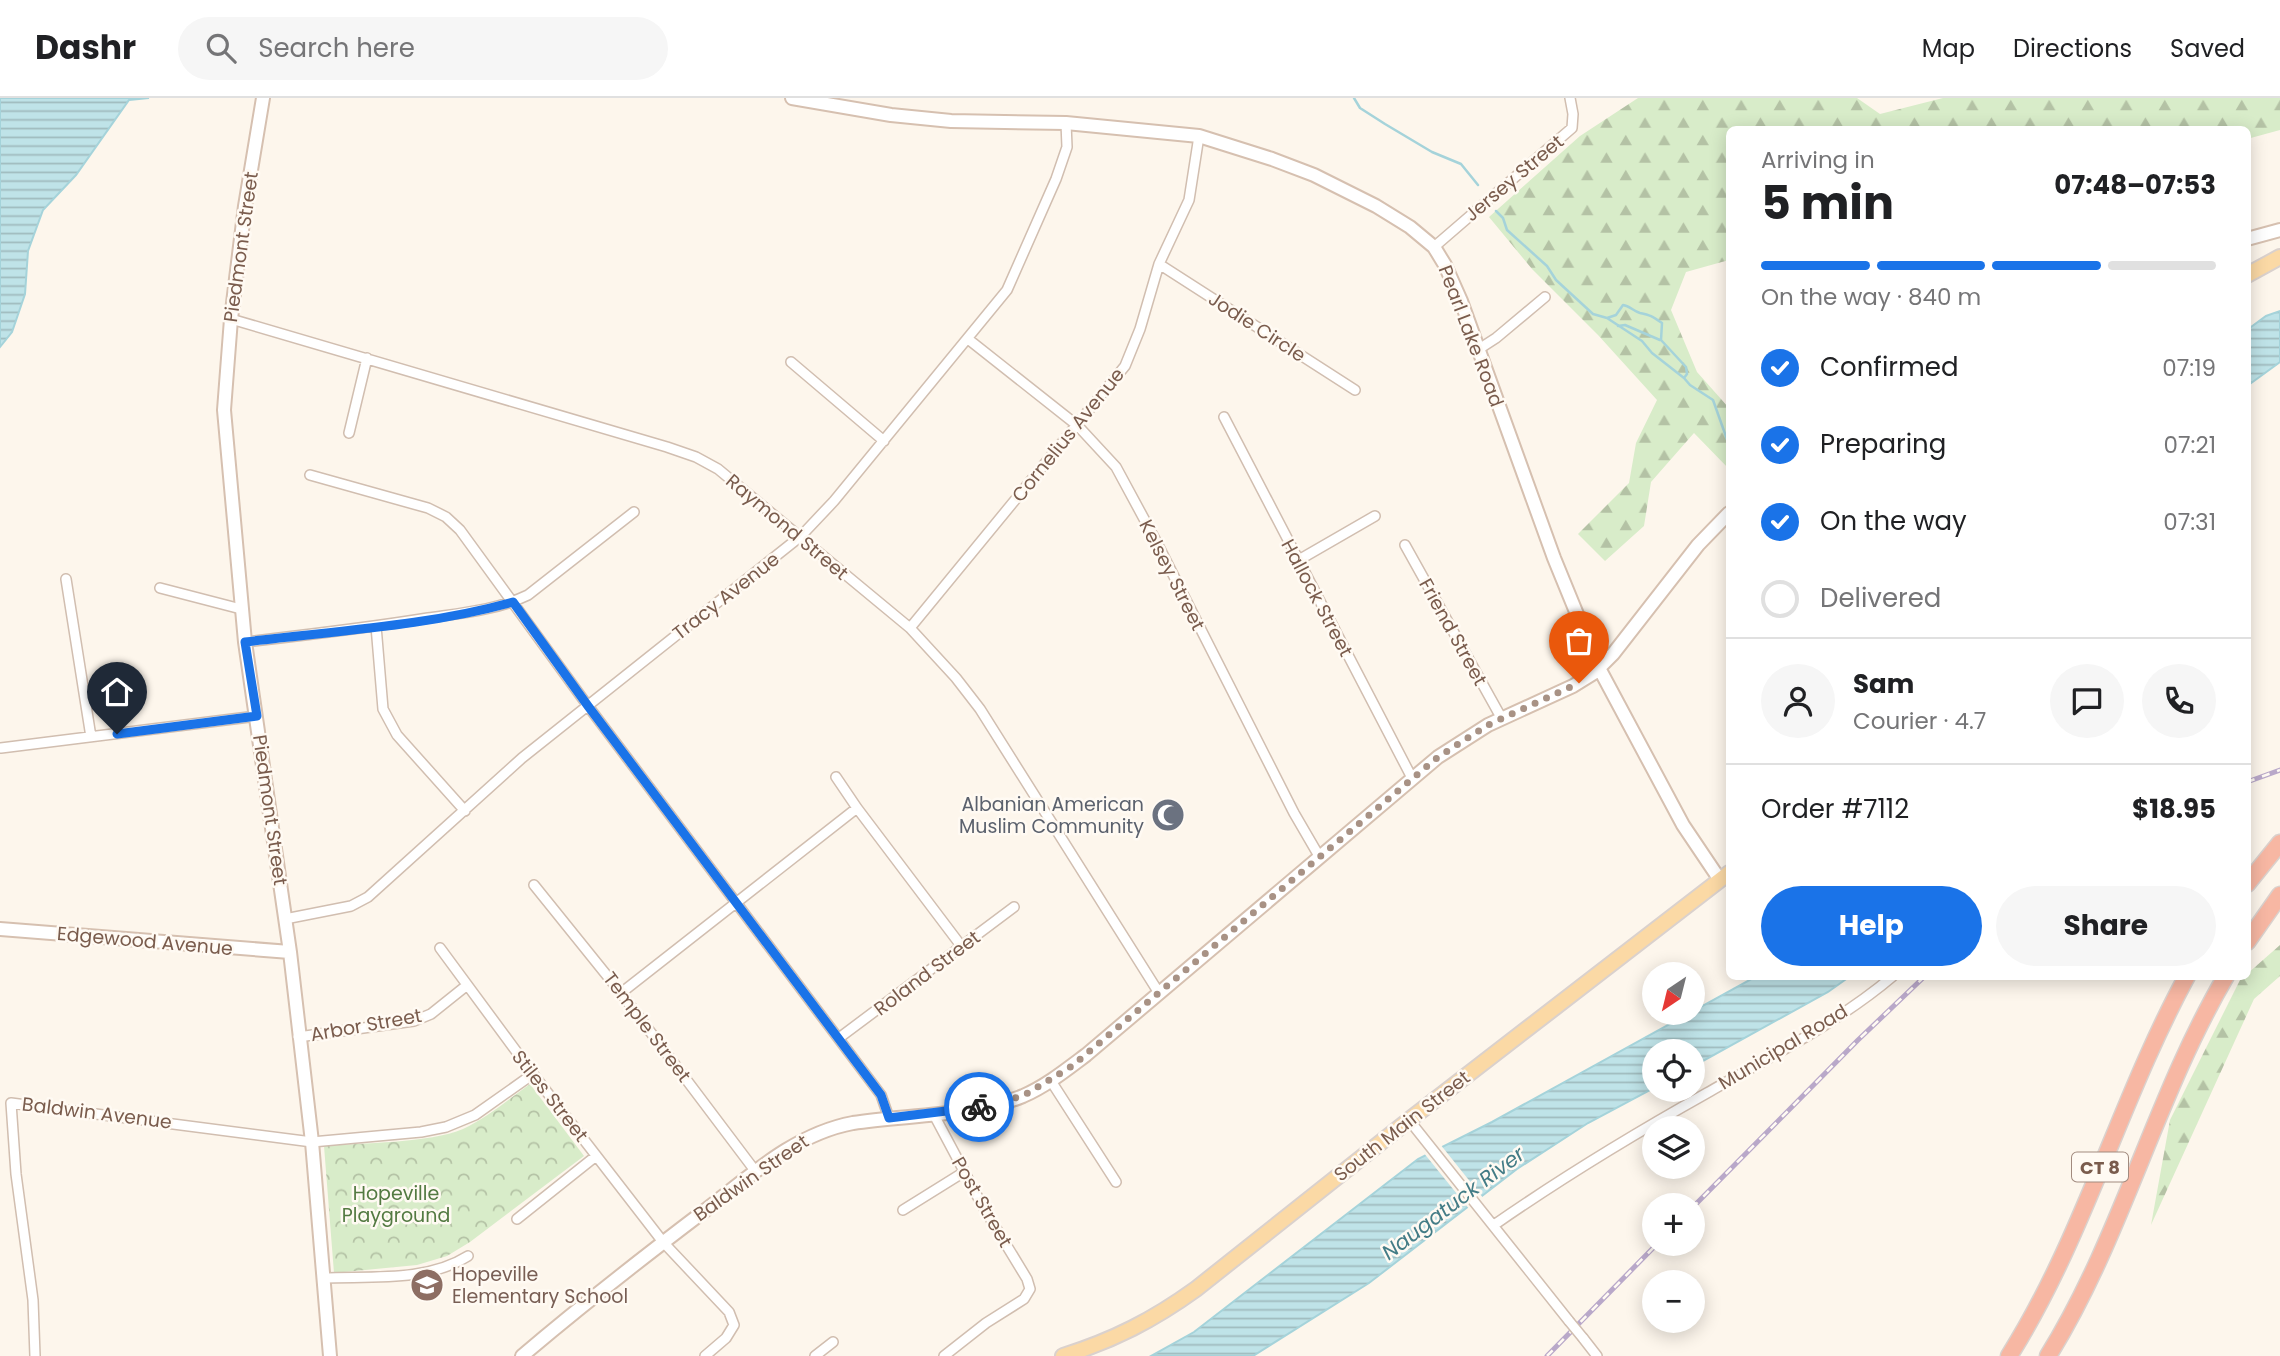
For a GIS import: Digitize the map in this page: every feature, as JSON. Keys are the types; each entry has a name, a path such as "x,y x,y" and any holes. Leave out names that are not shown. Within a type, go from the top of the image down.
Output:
{"highway":[{"path":"2251,880 2280,842"},
{"path":"2251,936 2280,895"},
{"name":"CT 8","path":"2009,1356 2043,1297 2062,1257 2147,1056 2185,980"},
{"name":"CT 8","path":"2049,1356 2092,1272 2192,1038 2224,980"}],"main road":[{"name":"Piedmont Street","path":"262,98 231,319 224,410 241,609 290,952 312,1142 330,1356"},
{"name":"Pearl Lake Road","path":"792,98 891,115 951,121 1066,123 1199,136 1314,175 1376,206 1410,227 1434,247 1446,265 1479,349 1554,558 1599,668 1683,825 1725,876"},
{"path":"2251,238 2280,230"},
{"path":"2251,268 2280,257"},
{"name":"Baldwin Street","path":"522,1356 663,1242 756,1172 813,1135 844,1124 1007,1101 1051,1081 1086,1055 1319,856 1459,742 1573,686 1599,668 1613,654 1698,545 1726,516"},
{"name":"South Main Street","path":"1063,1356 1124,1334 1180,1301 1725,876"},
{"name":"Edgewood Avenue","path":"0,929 290,952"}],"street":[{"name":"Jersey Street","path":"1434,247 1572,128 1570,98"},
{"name":"Tracy Avenue","path":"285,919 351,906 368,897 522,758 801,536 834,501 1007,290 1067,147 1066,123"},
{"name":"Cornelius Avenue","path":"910,628 1125,366 1140,329 1159,264 1189,200 1199,136"},
{"name":"Jodie Circle","path":"1159,264 1355,390"},
{"path":"1479,349 1545,297"},
{"name":"Raymond Street","path":"231,319 696,457 718,469 910,628 950,670 980,709 1158,993"},
{"name":"Kelsey Street","path":"968,339 1078,426 1116,467 1294,813 1319,856"},
{"path":"349,433 368,358"},
{"path":"791,362 832,394 884,441"},
{"name":"Hallock Street","path":"1224,417 1412,778"},
{"path":"310,475 428,508 446,517 460,530 588,706 881,1095 889,1118"},
{"path":"245,642 376,626 488,609 513,602 528,596 634,512"},
{"path":"1297,561 1375,516"},
{"name":"Friend Street","path":"1405,545 1502,719"},
{"path":"66,579 91,737"},
{"path":"160,588 241,609"},
{"path":"376,626 383,709 397,735 465,811"},
{"path":"1,748 257,716"},
{"path":"836,777 962,947"},
{"path":"621,993 857,808"},
{"name":"Temple Street","path":"534,885 621,993 756,1172"},
{"name":"Roland Street","path":"839,1038 1014,908"},
{"name":"Stiles Street","path":"440,948 466,986 663,1242 729,1312 734,1325 726,1338 705,1356"},
{"name":"Municipal Road","path":"1493,1225 1614,1146 1766,1060 1871,994 1887,980"},
{"name":"Arbor Street","path":"298,1037 414,1021 431,1014 466,986"},
{"path":"312,1142 421,1132 446,1127 475,1115 533,1074"},
{"path":"1051,1081 1116,1182"},
{"name":"Baldwin Avenue","path":"35,1356 33,1300 16,1178 11,1102 312,1142"},
{"name":"Post Street","path":"933,1113 1027,1279 1030,1292 1026,1298 986,1323 944,1356"},
{"path":"1409,1120 1597,1356"},
{"path":"517,1219 596,1156"},
{"path":"903,1210 964,1172"},
{"path":"324,1278 422,1273 455,1264 468,1256"},
{"path":"815,1356 833,1342"}],"green space":[{"path":"1638,98 1857,98 1880,114 1943,98 2280,98 2280,130 2251,138 2251,126 1726,126 1726,261 1686,272 1671,310 1697,372 1726,405 1726,466 1694,433 1651,482 1644,526 1605,561 1578,534 1629,483 1636,443 1657,400 1598,335 1532,269 1489,217 1580,136"},
{"path":"2280,945 2280,976 2254,999 2151,1225 2170,1120 2240,980 2251,980 2251,970"},
{"name":"Hopeville Playground","path":"530,1084 584,1156 470,1242 447,1256 417,1265 334,1273 324,1146 414,1140 449,1134 481,1119"}],"water":[{"path":"0,98 149,98 129,100 76,175 43,210 28,251 25,294 12,332 0,347"},
{"path":"2280,311 2280,362 2251,383 2251,327 2266,316"},
{"path":"1750,980 1845,980 1705,1060 1705,1039 1643,1039 1666,1026 1704,1026 1705,1005"},
{"name":"Naugatuck River","path":"1642,1039 1642,1094 1588,1123 1517,1169 1369,1283 1253,1356 1151,1356 1194,1332 1418,1159 1492,1122"}],"pier":[{"path":"1440,1144 1484,1199 1470,1210 1423,1152"}],"waterway":[{"path":"1354,98 1360,108 1385,124 1432,152 1461,164 1478,185"},
{"path":"1496,211 1503,218 1507,230 1547,266 1556,280 1593,314 1607,318 1616,315 1623,305 1662,323 1661,340 1686,367 1687,374 1684,378 1690,385 1713,400 1726,437"},
{"path":"1607,318 1642,341 1652,353 1684,378"},
{"path":"1618,326 1625,325 1660,340"}],"railway":[{"path":"2251,781 2280,770"},
{"path":"1705,1195 1921,980"},
{"path":"1547,1356 1645,1256"}],"way so far":[{"path":"979,1107 1023,1096 1072,1066 1382,802 1446,751 1494,722 1579,683"}],"place":[{"name":"Albanian American Muslim Community","path":"1168,815"},
{"name":"Hopeville Elementary School","path":"427,1285"}],"route":[{"path":"117,734 257,716 245,642 376,626 488,609 513,602 588,706 881,1095 889,1118 979,1107"}]}
